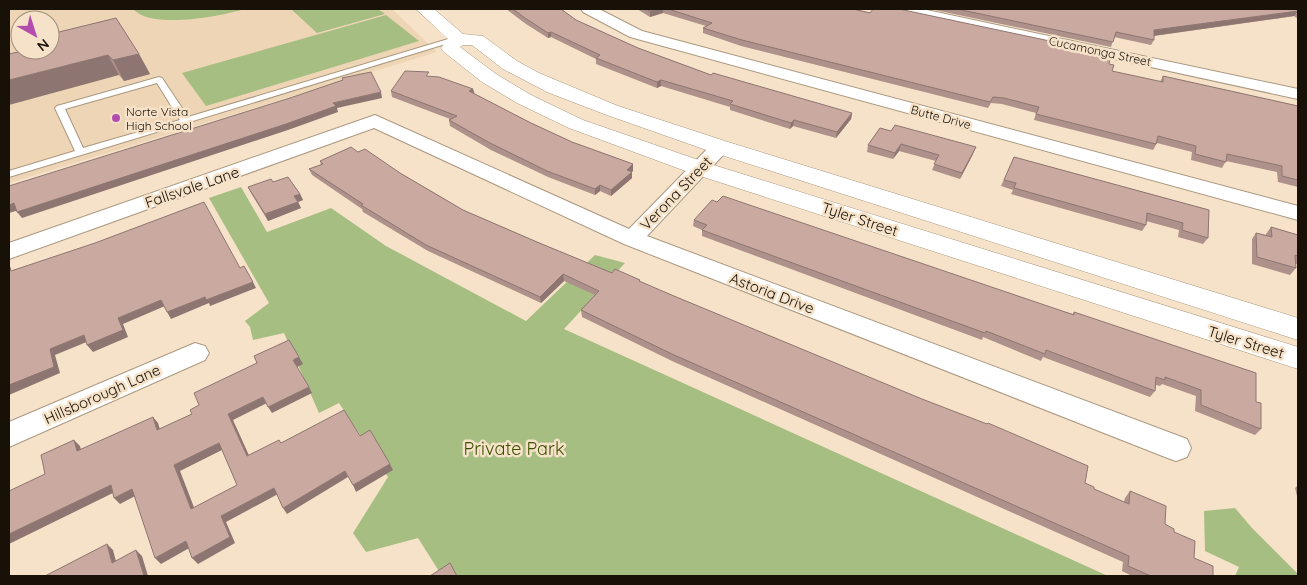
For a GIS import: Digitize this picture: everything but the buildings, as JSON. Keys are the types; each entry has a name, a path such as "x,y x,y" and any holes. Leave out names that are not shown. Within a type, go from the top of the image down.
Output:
{"main road":[{"name":"Tyler Street","path":"424,9 458,39 476,40 510,65 554,88 611,110 720,147 1298,329"},
{"name":"Tyler Street","path":"458,39 450,48 489,78 524,99 576,124 700,168 1298,358"}],"street":[{"name":"Butte Drive","path":"588,9 636,34 1298,213"},
{"name":"Cucamonga Street","path":"902,9 1298,94"},
{"name":"Astoria Drive","path":"375,122 632,239 1176,448"},
{"name":"Fallsvale Lane","path":"9,251 375,122"},
{"name":"Verona Street","path":"632,239 720,147"},
{"name":"Hillsborough Lane","path":"9,436 195,353"}],"lane":[{"path":"9,174 458,39"},
{"path":"80,152 60,108 159,80 185,120"}],"shaded area":[{"name":"Norte Vista High School","path":"9,9 392,9 437,52 9,183"}],"green space":[{"path":"133,9 245,9 204,18 170,20 155,19 142,15"},
{"path":"291,9 378,9 385,14 317,33"},
{"path":"386,15 419,41 206,106 182,73"},
{"name":"Private Park","path":"241,187 267,232 331,208 386,246 526,321 595,255 625,263 564,329 1108,576 442,576 418,538 366,552 353,533 388,477 339,403 319,413 284,333 253,340 250,327 245,321 269,303 209,198"},
{"path":"1235,508 1298,576 1235,576 1239,567 1205,551 1204,511"}],"place":[{"name":"Norte Vista High School","path":"116,118"}]}
